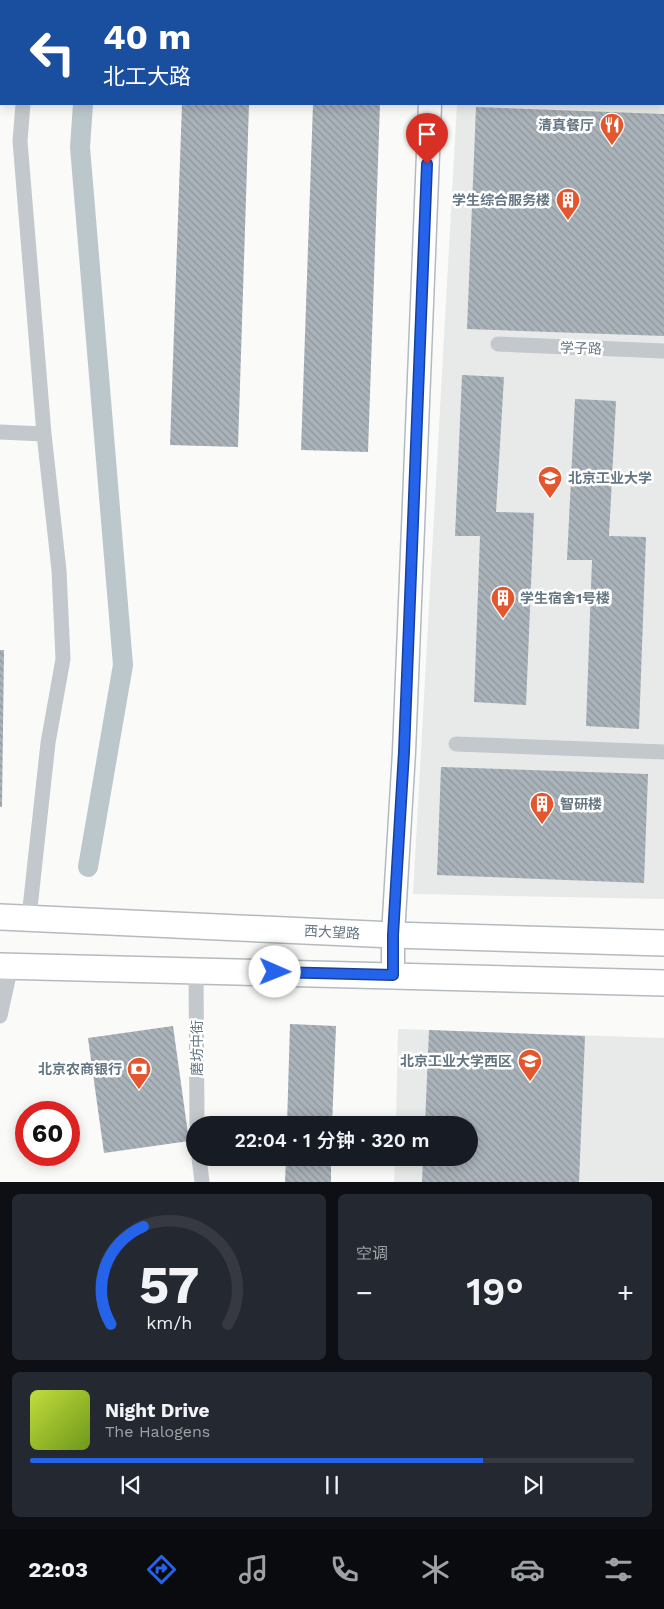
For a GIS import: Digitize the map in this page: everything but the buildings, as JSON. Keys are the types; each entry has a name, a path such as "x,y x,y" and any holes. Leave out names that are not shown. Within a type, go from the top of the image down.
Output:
{"main road":[{"name":"西大望路","path":"0,917 393,935 664,943"},
{"path":"5,966 664,983"}],"street":[{"path":"23,105 20,141 44,434 59,570 63,659 48,743 29,918"},
{"path":"393,975 393,935 404,752 430,105"},
{"name":"学子路","path":"498,344 664,351"},
{"path":"0,432 44,434"},
{"path":"456,744 664,752"},
{"path":"0,1016 5,966"},
{"name":"磨坊中街","path":"196,971 197,1116"},
{"path":"200,1166 202,1182"}],"shaded area":[{"name":"北京工业大学","path":"457,105 664,105 664,899 413,894"},
{"name":"北京工业大学西区","path":"398,1029 664,1038 664,1181 394,1182 395,1166 478,1166 478,1116 396,1116"}],"waterway":[{"path":"83,105 80,147 123,665 88,867"}],"place":[{"name":"清真餐厅","path":"612,146"},
{"name":"学生综合服务楼","path":"568,221"},
{"name":"北京工业大学","path":"550,499"},
{"name":"学生宿舍1号楼","path":"503,619"},
{"name":"智研楼","path":"542,825"},
{"name":"北京工业大学西区","path":"530,1082"},
{"name":"北京农商银行","path":"139,1090"}],"route":[{"path":"275,972 393,975 393,935 404,752 427,164"}]}
